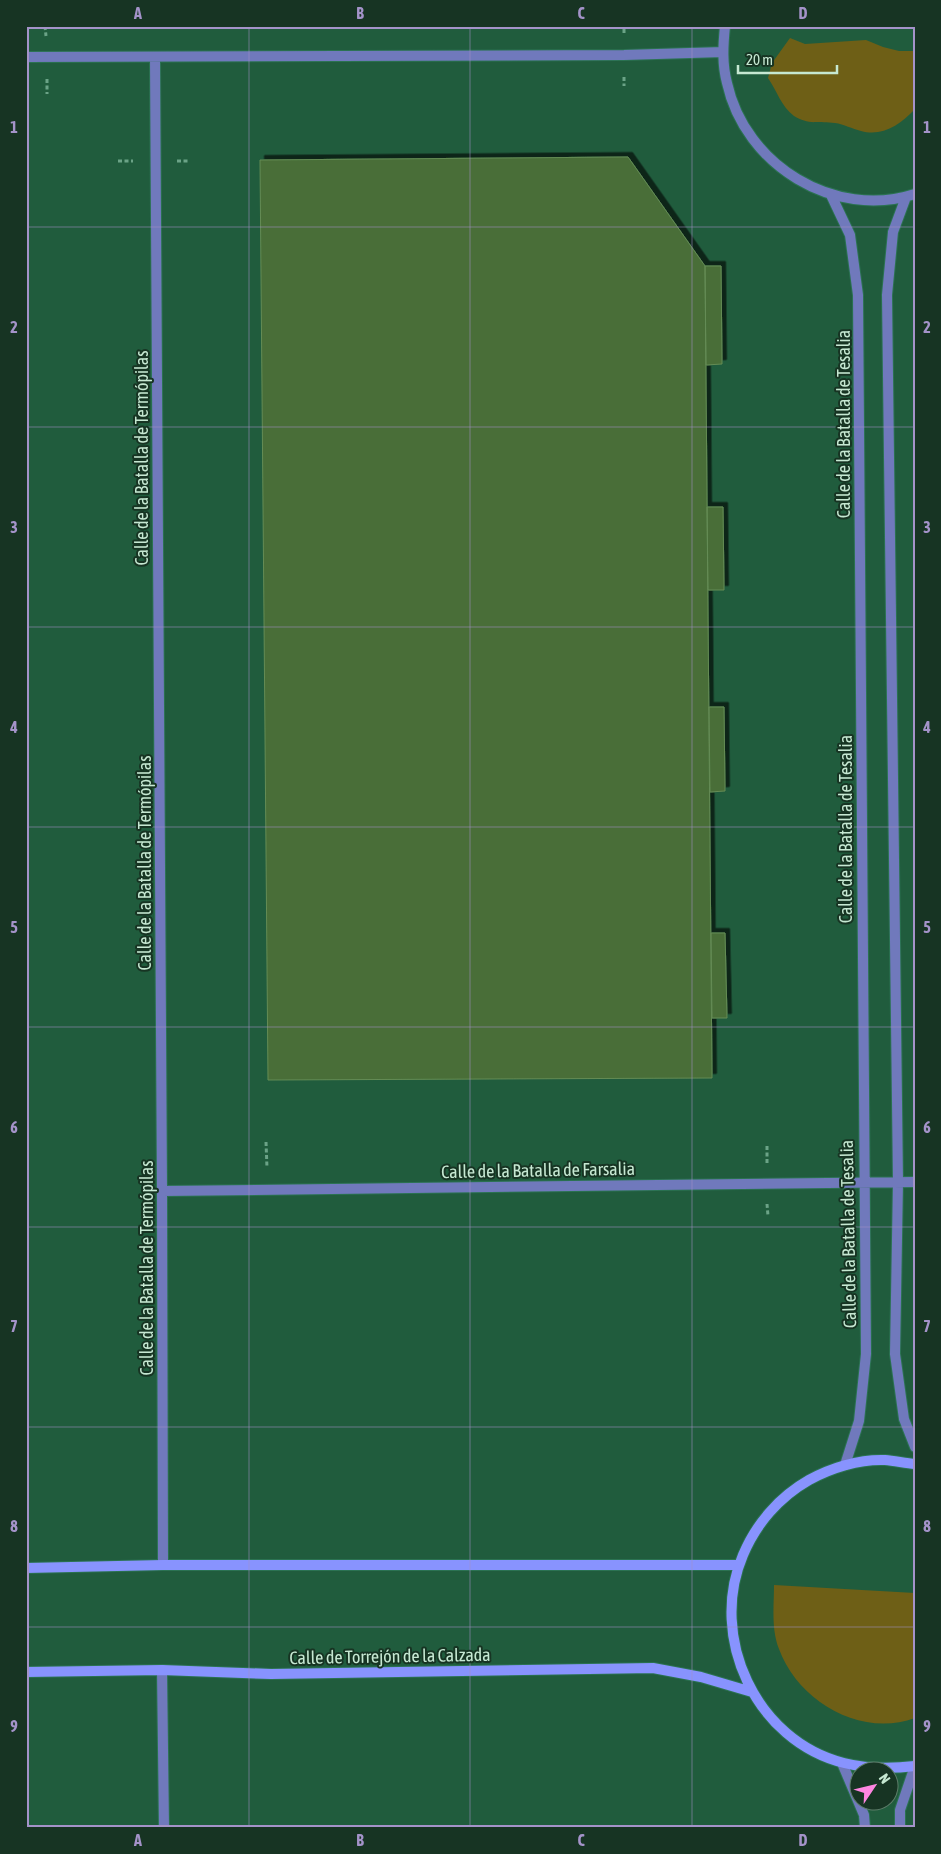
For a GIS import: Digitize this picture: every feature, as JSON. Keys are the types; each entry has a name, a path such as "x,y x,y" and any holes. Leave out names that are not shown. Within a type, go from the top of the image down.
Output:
{"main road":[{"path":"915,1464 884,1460 846,1465 822,1474 799,1486 779,1502 762,1520 748,1542 738,1565 732,1591 730,1617 740,1669 752,1692 769,1716 790,1736 815,1752 842,1763 890,1769 915,1766"},
{"path":"26,1568 163,1564 738,1565"},
{"name":"Calle de Torrejón de la Calzada","path":"26,1672 162,1670 271,1674 653,1668 701,1677 752,1692"}],"street":[{"path":"725,26 723,52 727,84 737,114 754,141 775,165 802,183 831,195 856,200 880,201 910,196"},
{"path":"26,57 624,55 723,52"},
{"name":"Calle de la Batalla de Termópilas","path":"155,57 163,1564"},
{"name":"Calle de la Batalla de Tesalia","path":"831,195 850,235 858,295 866,1354 859,1421 846,1465"},
{"path":"910,196 893,232 887,295 898,1182 895,1354 904,1419 915,1447"},
{"name":"Calle de la Batalla de Farsalia","path":"162,1190 915,1182"},
{"path":"162,1670 164,1828"},
{"path":"842,1763 864,1815 865,1828"},
{"path":"900,1828 900,1810 915,1766"}],"shaded area":[{"path":"26,26 915,26 915,1828 26,1828"},
{"path":"790,38 805,44 866,40 899,51 915,51 915,109 897,125 876,132 861,131 842,124 809,122 799,119 782,103 768,78 772,63"},
{"path":"774,1585 915,1593 915,1718 894,1723 873,1723 853,1719 816,1699 801,1685 788,1668 776,1641"}],"building":[{"path":"628,157 705,266 712,1078 268,1080 260,160"},
{"path":"705,266 721,266 722,364 706,365"},
{"path":"707,507 723,507 724,590 708,590"},
{"path":"709,707 724,707 725,791 710,792"},
{"path":"711,933 725,933 727,1018 712,1018"}]}
